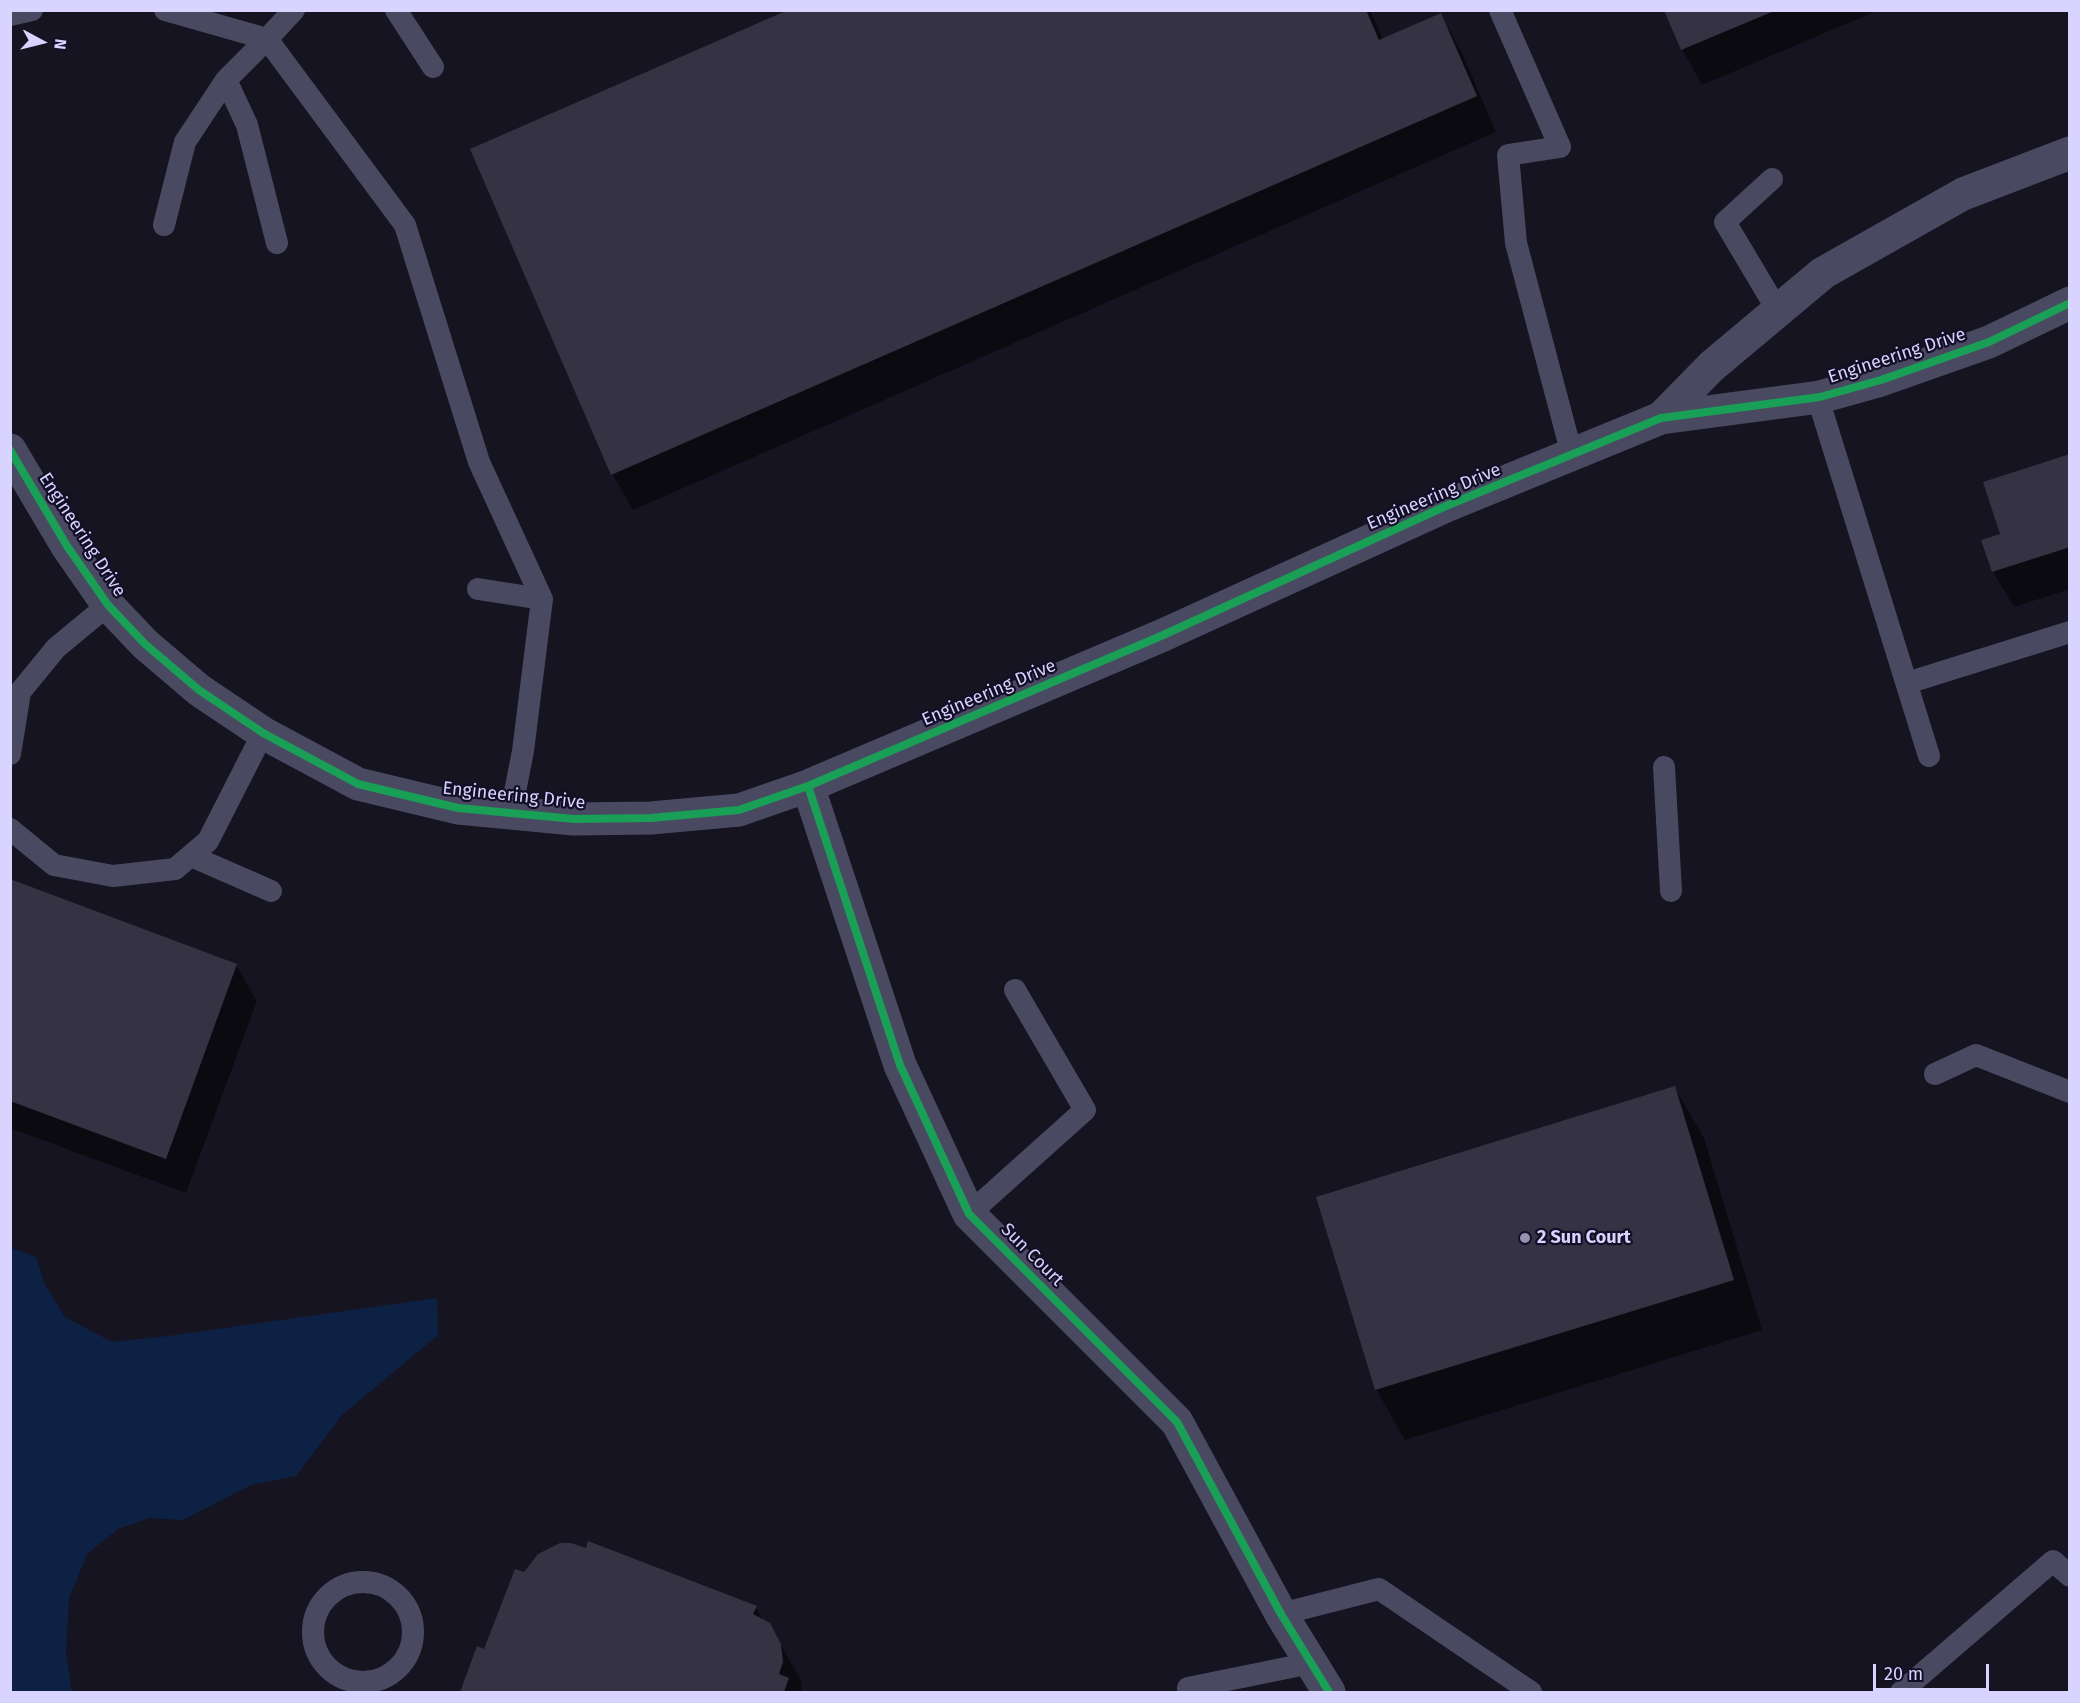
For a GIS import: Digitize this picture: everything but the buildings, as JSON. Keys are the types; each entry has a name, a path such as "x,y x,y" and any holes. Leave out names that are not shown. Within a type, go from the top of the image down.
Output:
{"street":[{"name":"Engineering Drive","path":"1660,417 1712,366 1823,273 1963,194 2070,153"},
{"name":"Engineering Drive","path":"10,450 67,546 108,605 145,644 199,690 263,733 358,784 458,808 574,819 662,817 739,810 808,786 1161,636 1446,506 1660,417 1820,397 1881,380 1989,342 2070,303"},
{"name":"Sun Court","path":"808,786 900,1065 969,1214 1177,1422 1281,1614 1329,1692"}],"lane":[{"path":"10,15 32,10"},
{"path":"165,10 267,39 405,225 479,462 542,599 524,751 512,812"},
{"path":"164,225 185,142 226,80 294,10"},
{"path":"396,10 433,67"},
{"path":"1500,10 1560,147 1508,155 1516,243 1572,455"},
{"path":"226,80 247,125 277,243"},
{"path":"1772,179 1725,222 1778,311"},
{"path":"1820,397 1821,408 1929,756"},
{"path":"478,589 542,599"},
{"path":"10,754 15,691 56,648 108,605"},
{"path":"1907,683 2070,632"},
{"path":"10,829 54,865 113,876 175,869 208,841 263,733"},
{"path":"1664,767 1671,891"},
{"path":"190,856 271,891"},
{"path":"969,1214 1085,1110 1015,990"},
{"path":"1935,1074 1976,1054 2070,1092"},
{"path":"1902,1692 2053,1561 2070,1576"},
{"path":"368,1582 385,1586 399,1597 409,1611 413,1629 411,1646 403,1662 391,1674 356,1687 326,1667 317,1653 312,1636 314,1618 322,1602 335,1590 350,1583 368,1582"},
{"path":"1281,1614 1379,1589 1531,1692"},
{"path":"1188,1688 1311,1663"}],"water":[{"path":"11,1248 36,1257 45,1285 65,1317 112,1342 437,1298 438,1335 342,1415 296,1476 251,1485 183,1520 150,1518 118,1529 88,1553 69,1598 66,1652 72,1692 11,1692"}],"cycle path":[{"path":"10,450 67,546 108,605 145,644 199,690 263,733 358,784 458,808 574,819 651,818 739,810 808,786 1161,636 1446,506 1661,418 1820,397 1881,380 1989,342 2070,303"},
{"path":"808,786 900,1065 969,1214 1177,1422 1281,1614 1329,1692"}],"place":[{"name":"2 Sun Court","path":"1525,1238"}]}
